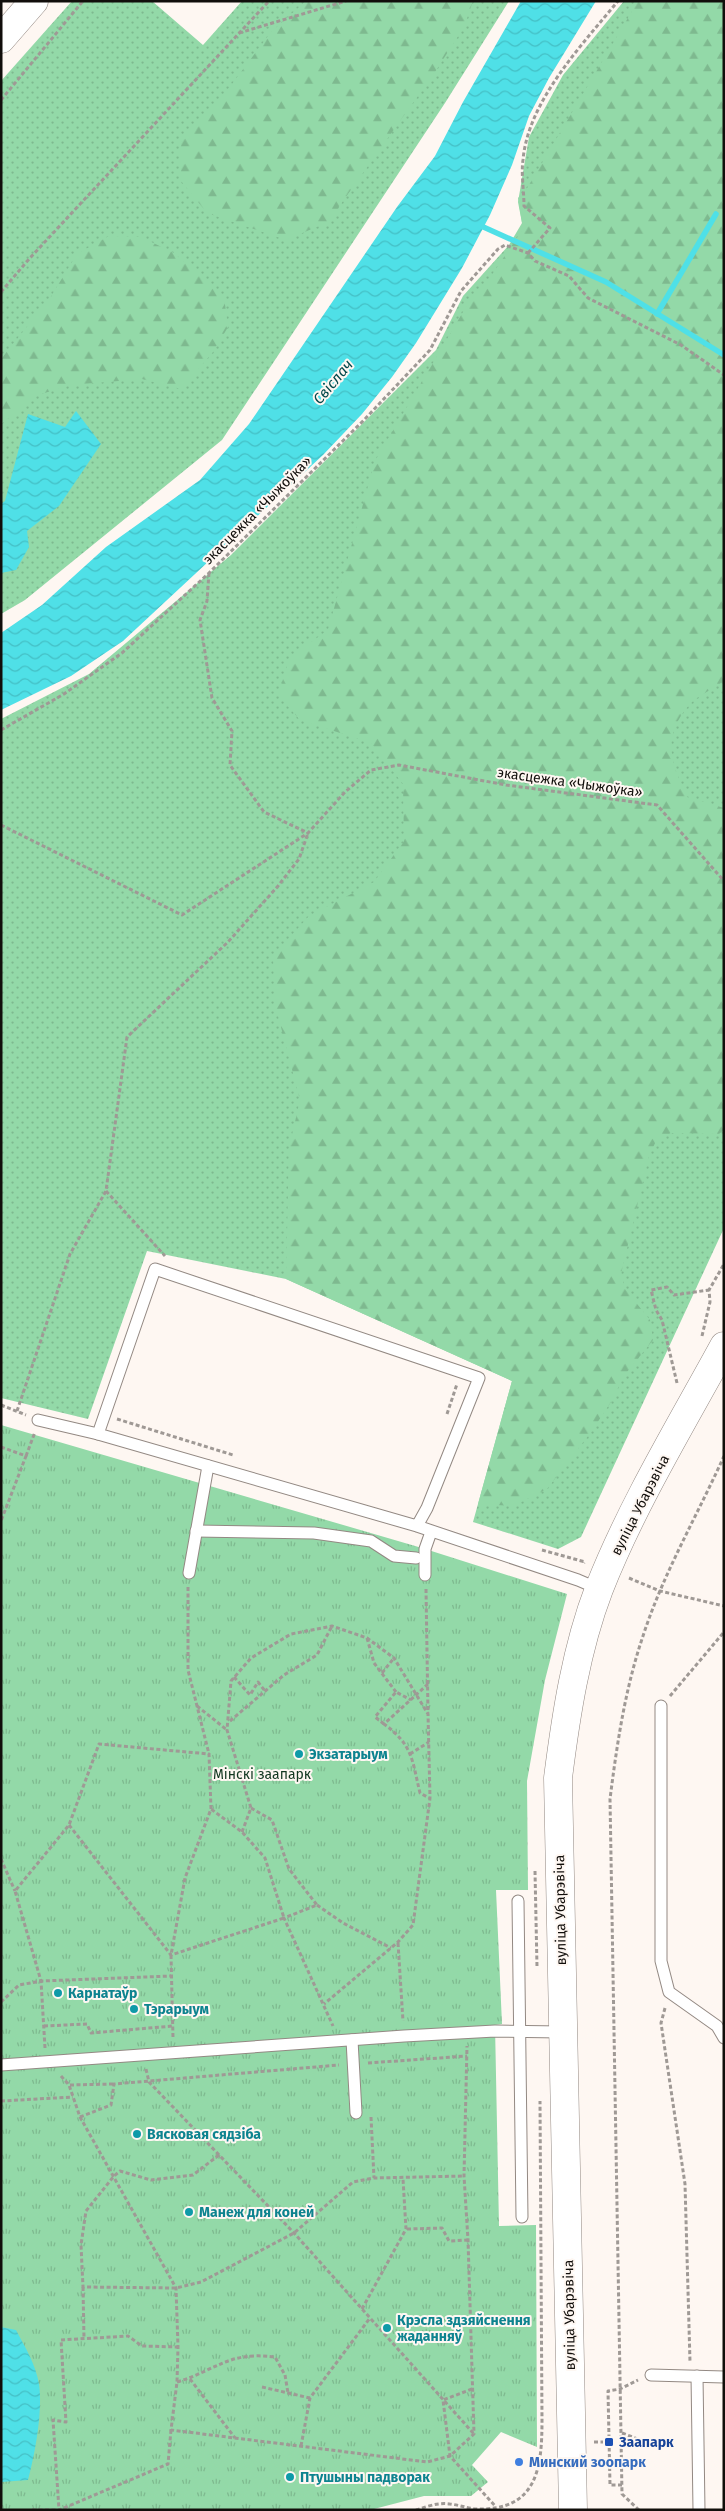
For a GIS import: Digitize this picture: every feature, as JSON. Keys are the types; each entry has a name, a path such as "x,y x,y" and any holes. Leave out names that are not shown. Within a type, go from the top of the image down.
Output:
{"main road":[{"path":"1,39 34,1"},
{"name":"вуліца Убарэвіча","path":"573,2510 558,1778 589,1585 624,1533 724,1346"}],"lane":[{"path":"98,1434 155,1269 479,1378 417,1526"},
{"path":"38,1420 98,1434 417,1526 589,1585"},
{"path":"189,1573 208,1466"},
{"path":"196,1531 314,1533 371,1541 394,1556 416,1558"},
{"path":"426,1575 425,1549 431,1532"},
{"path":"662,1706 661,1961 669,1992 717,2026 724,2038"},
{"path":"518,1901 522,2217"},
{"path":"1,2064 173,2054 404,2036 521,2031 562,2032"},
{"path":"352,2040 356,2113"},
{"path":"651,2375 724,2377"},
{"path":"694,2376 699,2510"}],"path":[{"path":"1,100 83,1"},
{"path":"1,292 268,1"},
{"path":"239,33 346,1"},
{"path":"528,253 550,228 524,206 523,159 532,124 562,70 618,1"},
{"name":"экасцежка «Чыжоўка»","path":"724,376 681,346 588,298 570,276 535,261 528,253 505,245 498,248 460,291 430,350 364,420 209,573 207,601 200,620 212,698 232,731 230,765 264,812 308,833 345,792 371,770 400,765 506,785 657,805 724,881"},
{"path":"1,730 64,694 122,653 209,573"},
{"path":"1,825 182,915 308,833"},
{"path":"17,1411 70,1254 106,1191 127,1038 228,942 278,886 299,859 308,833"},
{"path":"106,1191 169,1261"},
{"path":"677,1383 662,1320 656,1310 651,1290 668,1288 674,1295 709,1290"},
{"path":"1,1405 38,1420 1,1521"},
{"path":"104,1414 242,1458"},
{"path":"1,1447 26,1456"},
{"path":"639,2510 622,2494 610,1799 622,1712 630,1678 660,1591 724,1458"},
{"path":"537,1549 585,1562 589,1585"},
{"path":"173,2054 171,1955 185,1878 211,1809 209,1754 187,1661 189,1573"},
{"path":"324,2004 398,1942 414,1924 430,1798 426,1575"},
{"path":"625,1577 660,1591 724,1606"},
{"path":"242,1832 251,1808 227,1730 230,1681 251,1658 291,1634 332,1626 367,1638 394,1658 428,1714"},
{"path":"229,1721 284,1675 317,1655 332,1626"},
{"path":"662,1706 724,1632"},
{"path":"367,1638 374,1662 396,1692 411,1700"},
{"path":"382,1673 394,1658"},
{"path":"234,1676 250,1695 258,1682 266,1691"},
{"path":"384,1724 428,1684"},
{"path":"396,1692 375,1717 400,1736 410,1754 420,1793 430,1798"},
{"path":"196,1705 227,1730"},
{"path":"410,1754 429,1741"},
{"path":"15,1891 69,1825 99,1744 209,1754"},
{"path":"251,1808 272,1820 288,1869 317,1905 343,1923 391,1948"},
{"path":"211,1809 242,1832 265,1858 284,1918 339,2041"},
{"path":"69,1825 171,1955"},
{"path":"1,1859 15,1891 41,1981 46,2061 69,2085 80,2117 176,2288 177,2382 168,2464 59,2510 32,2510"},
{"path":"535,1864 537,1972"},
{"path":"171,1955 284,1918 317,1905"},
{"path":"398,1942 404,2036"},
{"path":"1,1995 3,2000 19,1985 41,1981 171,1976"},
{"path":"669,1992 662,2023 685,2184 694,2376"},
{"path":"44,2026 88,2024 91,2033 172,2026"},
{"path":"467,2033 464,2176 468,2240 474,2434"},
{"path":"142,2056 149,2082 294,2233 474,2434"},
{"path":"69,2085 149,2082 467,2056"},
{"path":"368,2063 368,2072"},
{"path":"80,2117 111,2104 114,2084"},
{"path":"1,2101 73,2097"},
{"path":"418,2509 448,2504 476,2509 496,2508 523,2498 536,2477 542,2453 540,2098"},
{"path":"370,2111 374,2178"},
{"path":"84,2338 81,2245 86,2211 120,2171 151,2180 193,2175 219,2155"},
{"path":"83,2287 176,2288 201,2282 294,2233 353,2182 374,2178 403,2179 464,2176"},
{"path":"362,2309 406,2229 403,2179"},
{"path":"406,2229 442,2228 449,2241 468,2240"},
{"path":"301,2446 310,2398 370,2318"},
{"path":"59,2510 53,2420 66,2422 61,2340 128,2336 142,2346 178,2348"},
{"path":"177,2382 190,2379 221,2362 254,2354 275,2357 285,2374 288,2393"},
{"path":"190,2379 235,2438"},
{"path":"622,2485 610,2485 608,2391 620,2389 628,2385"},
{"path":"262,2387 310,2398"},
{"path":"443,2400 472,2389"},
{"path":"443,2400 450,2456 496,2508"},
{"path":"171,2430 427,2462 450,2456 474,2434"},
{"path":"622,2434 651,2444"}],"green space":[{"path":"72,1 152,1 203,45 242,1 509,1 445,103 222,440 25,600 1,614 1,81"},
{"path":"306,1 473,1 464,27 435,72 328,222 286,240 207,213 181,181 181,142 229,88 271,32"},
{"path":"624,1 724,1 724,1228 581,1537 558,1549 473,1522 512,1381 286,1279 147,1251 88,1419 1,1398 1,719 89,674 231,555 436,350 463,296 509,245 522,223 518,202 529,137 563,75"},
{"path":"638,1 724,1 724,681 689,705 675,728 672,750 673,761 687,797 724,808 724,1130 719,1134 671,1133 656,1141 649,1156 621,1274 625,1289 650,1320 653,1340 623,1377 613,1399 591,1432 547,1489 513,1506 478,1504 512,1381 286,1279 289,1148 300,1100 275,1004 273,956 309,916 374,882 404,841 403,784 371,743 300,720 278,695 290,657 328,630 375,461 473,295 487,282 523,229 518,198 526,190"},
{"path":"109,236 141,237 174,253 224,297 228,327 213,352 181,389 142,379 71,385 38,395 1,424 1,359 50,298 77,254"},
{"name":"Мінскі заапарк","path":"1,1425 422,1548 567,1594 545,1680 527,1781 528,1890 496,1890 502,2024 495,2025 499,2226 536,2225 537,2447 501,2432 472,2465 488,2482 471,2496 424,2496 374,2509 1,2510"}],"water":[{"name":"Свіслач","path":"521,1 596,1 549,78 529,116 512,165 490,215 462,268 416,343 392,377 362,414 323,455 123,641 71,676 1,710 1,633 42,605 106,547 200,480 249,424 397,207 435,156 463,102"},
{"path":"76,411 101,444 59,506 27,531 29,547 16,570 1,573 1,504 5,501 28,414 65,427"},
{"path":"1,2327 16,2330 38,2377 40,2395 39,2419 36,2445 28,2480 1,2482"}],"waterway":[{"path":"657,314 716,214"},
{"path":"479,225 606,282 724,355"}],"place":[{"name":"Экзатарыум","path":"299,1754"},
{"name":"Карнатаўр","path":"58,1993"},
{"name":"Тэрарыум","path":"134,2009"},
{"name":"Вясковая сядзіба","path":"137,2134"},
{"name":"Манеж для коней","path":"189,2212"},
{"name":"Крэсла здзяйснення жаданняў","path":"387,2328"},
{"name":"Заапарк","path":"609,2442"},
{"name":"Минский зоопарк","path":"519,2462"},
{"name":"Птушыны падворак","path":"290,2477"}]}
